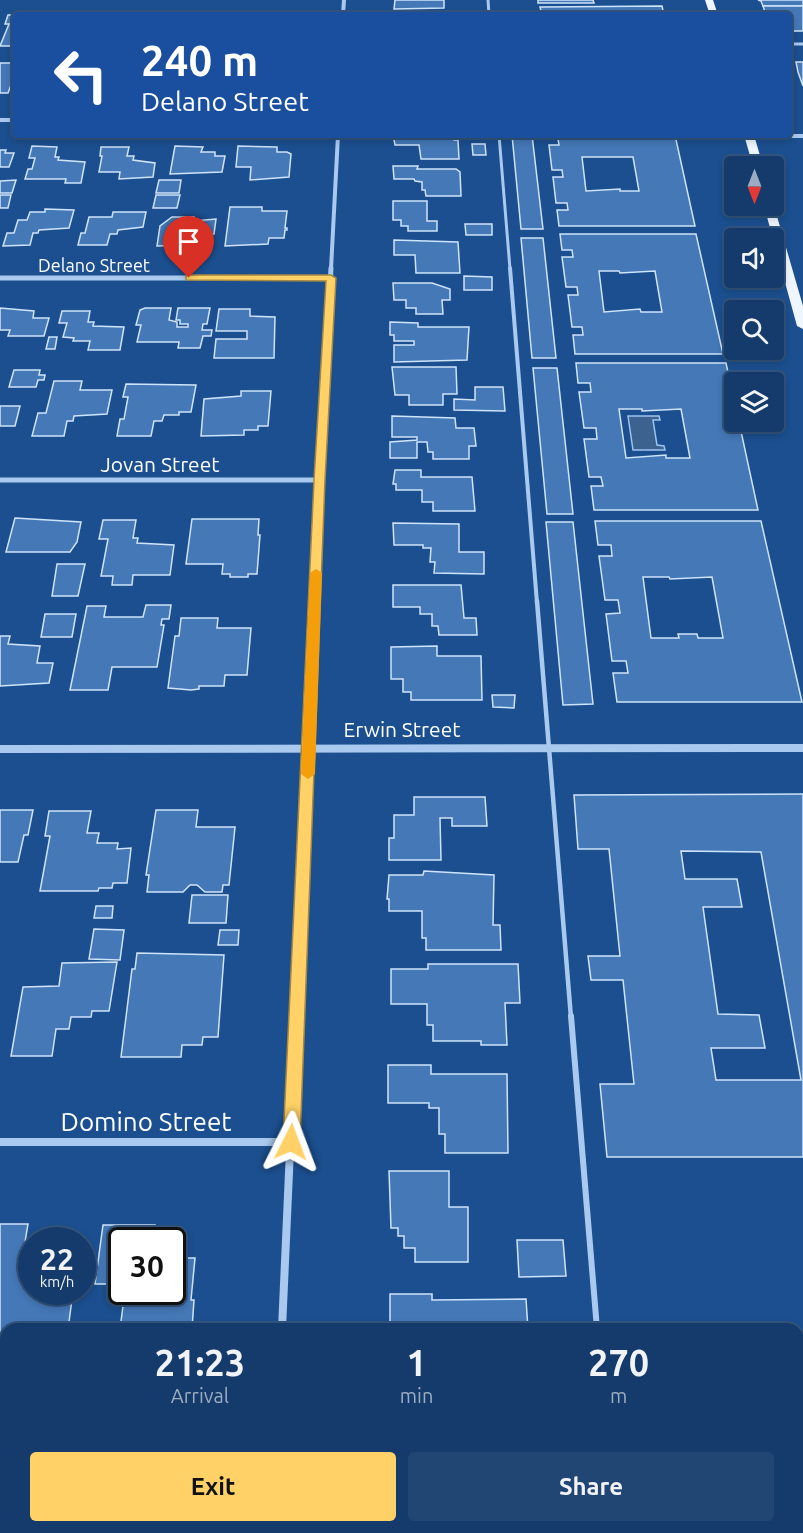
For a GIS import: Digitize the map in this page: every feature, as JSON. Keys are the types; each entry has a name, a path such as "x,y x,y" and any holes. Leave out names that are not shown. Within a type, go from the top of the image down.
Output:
{"main road":[{"path":"750,138 755,156"},
{"path":"772,216 803,326"}],"street":[{"path":"282,1323 320,480 338,138"},
{"name":"Delano Street","path":"0,278 331,278"},
{"name":"Jovan Street","path":"0,480 320,480"},
{"name":"Erwin Street","path":"0,749 803,748"},
{"name":"Domino Street","path":"0,1142 291,1142"}],"lane":[{"path":"499,138 597,1323"}],"water":[{"path":"628,416 659,416 660,420 653,420 657,445 664,446 665,450 633,450"}],"building":[{"path":"395,0 444,0 444,8 394,9"},
{"path":"538,0 593,0 594,3 538,3"},
{"path":"758,0 803,0 803,6 763,6"},
{"path":"662,6 663,12 541,12 540,7"},
{"path":"763,6 803,6 803,31 792,31 792,12 765,12"},
{"path":"8,15 12,15 12,46 0,46 9,24 5,24"},
{"path":"796,62 803,62 803,86 798,72"},
{"path":"0,63 12,63 12,85 8,93 0,93"},
{"path":"394,138 454,138 458,140 459,159 421,159 419,145 395,145"},
{"path":"512,138 532,138 543,229 521,229"},
{"path":"548,138 676,138 695,226 559,226 557,210 568,210 567,203 556,203 553,177 563,177 562,170 552,170 549,145 559,145 558,139","holes":["582,157 633,157 639,191 620,191 620,189 586,191"]},
{"path":"472,144 485,144 486,155 473,155"},
{"path":"32,146 57,147 55,157 59,157 58,160 85,162 81,183 65,183 66,179 25,179 28,169 32,169 35,158 29,158"},
{"path":"175,146 203,147 201,152 215,152 215,156 225,156 222,172 170,174"},
{"path":"238,146 277,147 277,152 291,154 289,177 250,180 251,167 236,167"},
{"path":"101,147 129,147 127,156 134,156 133,160 155,163 153,177 119,179 120,172 99,172"},
{"path":"0,150 6,150 5,153 14,153 9,167 0,167"},
{"path":"393,166 418,166 417,169 456,169 460,172 461,196 426,196 425,190 422,190 422,182 414,179 394,179"},
{"path":"16,180 12,193 0,193 0,181"},
{"path":"159,180 181,180 179,193 156,193"},
{"path":"0,195 11,195 8,208 0,208"},
{"path":"156,195 180,195 177,208 153,208"},
{"path":"393,201 427,201 427,221 437,221 437,231 408,231 408,226 401,226 401,220 393,220"},
{"path":"230,207 262,207 262,211 287,211 285,228 287,230 285,230 284,238 269,238 268,244 225,246"},
{"path":"45,209 74,210 69,228 39,230 38,233 33,233 30,245 3,246 7,233 14,233 18,220 27,220 30,212 45,212"},
{"path":"113,212 146,212 143,227 118,230 117,234 110,234 107,245 78,245 81,233 85,233 89,217 112,217"},
{"path":"172,217 194,217 193,221 216,219 214,234 204,234 203,239 189,239 188,245 157,246 160,226"},
{"path":"465,224 492,224 492,235 466,235"},
{"path":"560,234 696,234 723,354 575,354 573,335 583,335 582,327 572,327 568,295 578,295 577,287 566,287 562,257 573,257 572,250 562,250","holes":["599,271 619,271 620,273 655,271 662,312 641,312 640,309 604,312"]},
{"path":"521,238 543,238 556,358 532,358"},
{"path":"394,240 458,242 460,273 416,273 415,255 394,255"},
{"path":"464,276 492,277 492,290 464,290"},
{"path":"393,283 432,283 450,289 450,300 442,300 443,314 416,314 416,308 406,308 406,300 394,300"},
{"path":"0,308 34,311 33,318 49,318 44,336 8,336 10,330 0,330"},
{"path":"171,308 169,320 177,322 177,327 188,327 188,324 180,324 180,320 176,320 178,308 210,308 207,324 203,324 202,330 212,330 211,336 203,336 200,348 178,348 179,342 137,342 141,325 136,325 140,310"},
{"path":"219,309 250,309 250,316 275,317 274,358 214,358 216,339 247,339 247,331 216,331"},
{"path":"62,311 90,311 88,322 94,322 93,326 124,327 120,350 88,350 90,341 73,341 74,338 63,337 67,323 59,323"},
{"path":"390,322 418,323 418,327 469,327 467,360 394,362 394,345 414,345 414,341 394,341 394,335 390,335"},
{"path":"49,337 57,337 55,349 46,349"},
{"path":"576,363 726,363 728,372 724,372 724,432 741,432 758,510 594,510 591,486 603,486 601,477 589,477 584,439 597,439 596,428 584,428 579,392 591,392 590,383 578,383","holes":["619,409 642,409 642,411 681,409 690,458 666,458 666,455 626,458"]},
{"path":"392,367 456,367 457,394 443,394 443,405 409,405 409,395 395,395"},
{"path":"533,368 557,368 573,514 547,514"},
{"path":"14,370 40,370 39,375 45,375 44,380 38,380 36,387 9,387"},
{"path":"54,381 82,381 80,390 112,390 107,414 74,416 73,421 67,421 64,436 32,436 38,413 46,413"},
{"path":"126,384 196,385 191,412 164,415 162,421 154,421 151,436 117,436 120,419 124,419 128,397 123,397"},
{"path":"475,387 503,387 505,411 454,410 454,399 475,400"},
{"path":"241,391 271,391 268,426 258,426 258,430 244,430 244,435 201,436 204,399 241,396"},
{"path":"0,406 20,406 15,426 0,426"},
{"path":"392,416 455,418 456,428 474,428 476,446 469,446 469,459 433,459 433,452 428,452 427,442 417,442 417,458 390,458 390,442 417,440 417,437 392,437"},
{"path":"395,470 421,470 421,477 472,477 475,511 433,511 433,502 422,502 422,490 396,490 396,484 393,484"},
{"path":"15,518 81,522 77,542 70,552 6,552"},
{"path":"192,519 259,519 257,574 248,574 248,577 230,577 230,574 222,574 223,564 186,564"},
{"path":"103,520 136,520 133,538 138,538 137,543 174,545 170,575 133,575 132,585 112,585 113,576 101,576 108,539 99,539"},
{"path":"595,521 761,521 802,702 617,702 613,673 628,673 626,661 612,661 606,614 620,613 618,600 605,600 599,556 612,556 611,545 598,545","holes":["643,577 669,577 670,579 712,577 723,638 698,638 697,634 678,634 679,638 651,638"]},
{"path":"546,522 573,522 593,704 563,705"},
{"path":"393,523 459,524 459,552 484,552 484,574 434,573 435,562 430,562 431,548 423,548 423,545 394,545"},
{"path":"57,564 85,564 78,596 52,596"},
{"path":"393,585 461,585 464,618 476,618 477,635 439,635 438,626 432,626 432,614 420,614 420,607 393,607"},
{"path":"146,605 171,605 169,619 162,619 161,625 164,625 157,667 112,667 108,690 70,690 87,606 106,606 104,617 143,617"},
{"path":"45,614 76,614 72,637 41,637"},
{"path":"181,618 218,618 217,628 251,628 247,675 225,675 224,686 199,686 199,689 191,690 168,688 175,636 179,636"},
{"path":"0,636 10,636 8,644 40,646 37,663 53,663 49,683 0,686"},
{"path":"437,646 437,656 481,656 482,700 411,700 411,692 403,692 403,679 391,679 391,647"},
{"path":"492,695 515,695 514,708 493,707"},
{"path":"803,794 803,1157 607,1157 600,1084 634,1084 623,980 591,980 588,956 620,956 609,849 578,849 574,795","holes":["681,851 761,852 801,1080 716,1080 711,1048 765,1048 759,1015 718,1014 703,907 742,907 737,879 685,879"]},
{"path":"414,797 485,797 487,826 452,826 452,818 440,818 441,860 389,860 389,838 394,838 394,815 414,815"},
{"path":"0,810 33,810 28,835 24,835 18,862 0,862"},
{"path":"156,810 198,810 196,827 235,827 229,885 223,885 222,892 205,892 197,885 190,885 183,892 147,892 149,875 146,875"},
{"path":"49,811 91,811 87,833 99,833 97,843 118,843 117,849 131,848 127,883 113,883 112,888 99,888 98,891 40,891 50,836 45,836"},
{"path":"424,871 494,875 493,925 500,925 501,950 426,950 426,938 422,938 422,911 389,911 389,899 387,899 389,875 423,875"},
{"path":"192,895 228,895 226,923 189,923"},
{"path":"96,906 113,906 112,918 94,918"},
{"path":"94,929 124,930 120,960 89,959"},
{"path":"220,930 239,930 238,945 218,945"},
{"path":"137,953 224,955 218,1037 203,1037 202,1045 182,1045 181,1057 121,1057 132,969 135,969"},
{"path":"117,962 109,1011 92,1011 91,1017 71,1017 69,1029 56,1029 52,1056 11,1056 23,987 59,986 62,963"},
{"path":"428,964 518,964 520,1003 505,1003 507,1045 481,1045 481,1041 433,1041 433,1025 427,1025 427,1004 391,1004 391,969 428,969"},
{"path":"388,1065 431,1065 431,1074 507,1074 508,1153 445,1153 445,1134 439,1134 439,1108 429,1108 429,1103 388,1103"},
{"path":"389,1171 449,1171 449,1207 468,1207 468,1262 415,1262 415,1248 404,1248 404,1236 398,1236 398,1228 391,1228"},
{"path":"0,1224 28,1224 28,1227 18,1227 18,1305 71,1305 69,1323 0,1323"},
{"path":"103,1225 155,1225 155,1227 108,1227 108,1284 96,1284"},
{"path":"517,1240 563,1240 566,1276 519,1277"},
{"path":"186,1258 195,1258 191,1300 194,1300 192,1323 121,1323 123,1305 186,1305"},
{"path":"390,1294 432,1294 432,1300 526,1299 528,1323 390,1323"}],"slow traffic":[{"path":"308,774 316,573"}],"route":[{"path":"189,278 331,278 291,1142"}]}
